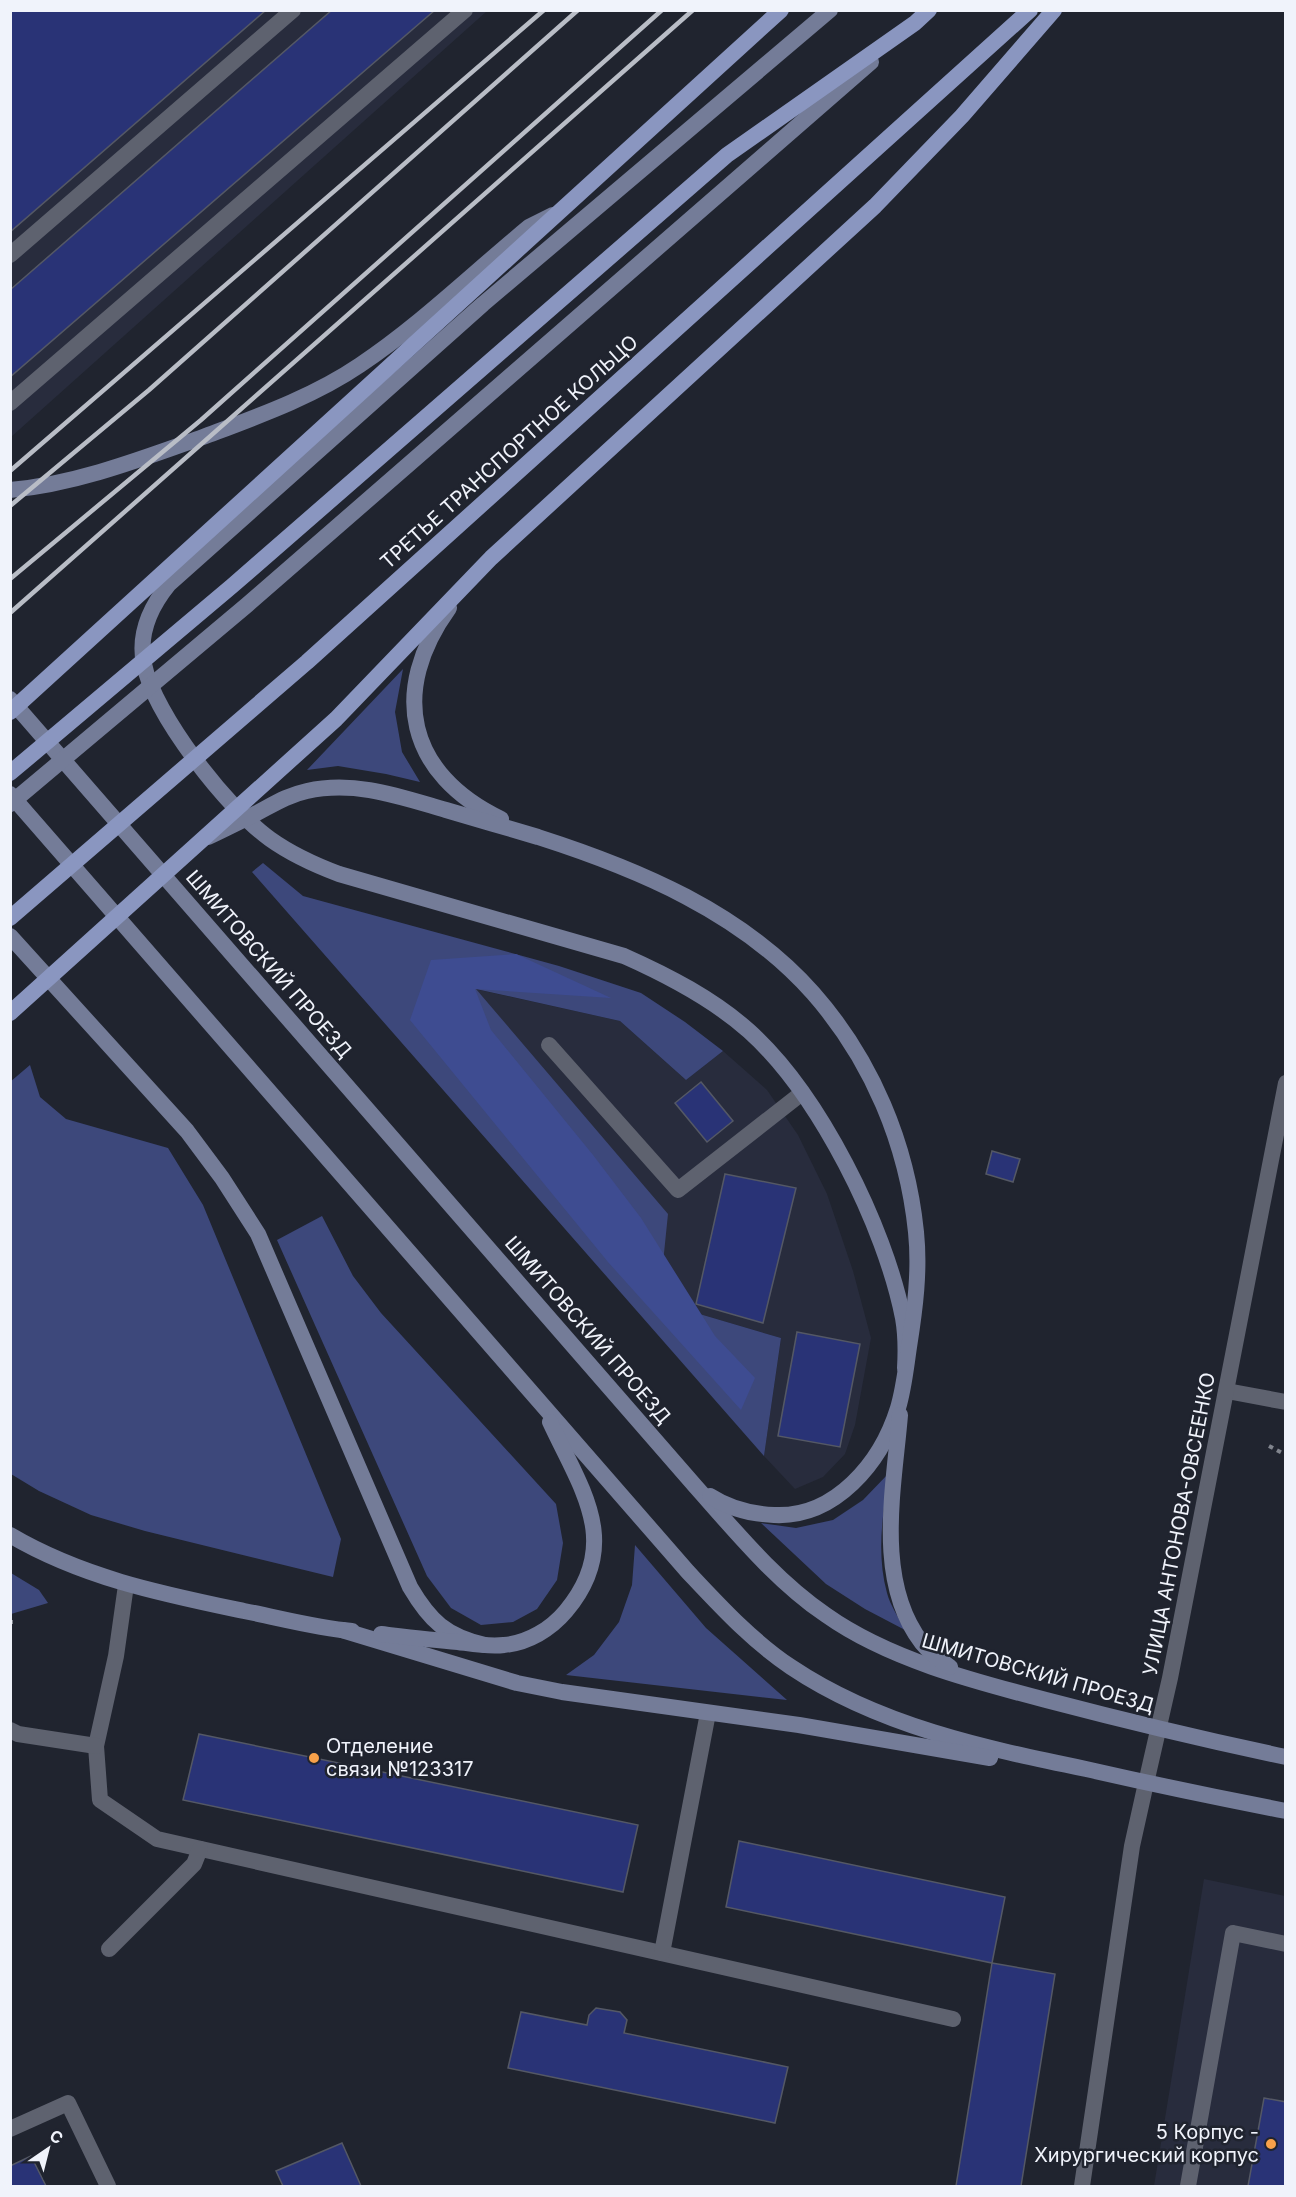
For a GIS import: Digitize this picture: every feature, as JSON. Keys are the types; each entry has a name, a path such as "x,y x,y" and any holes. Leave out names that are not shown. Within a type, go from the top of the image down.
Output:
{"main road":[{"path":"10,712 781,10"},
{"path":"830,10 483,304 187,567 157,599 148,616 143,639 143,663 163,711 180,739 231,803 270,839 315,865 339,874 624,956 658,971 724,1011 750,1032 777,1059 802,1093 852,1176 874,1227 892,1278 903,1318 906,1368"},
{"path":"10,804 247,605 929,10"},
{"name":"ТРЕТЬЕ ТРАНСПОРТНОЕ КОЛЬЦО","path":"10,918 307,662 1030,10"},
{"path":"10,1012 336,719 491,558 875,206 962,116 1054,10"},
{"path":"10,773 232,586 727,155 915,23"},
{"path":"10,490 90,475 164,451 262,415 312,392 358,367 398,339 529,226 557,213"},
{"path":"491,558 441,620 420,660 414,683 413,705 416,728 438,771 453,787 489,813 545,840"},
{"name":"ШМИТОВСКИЙ ПРОЕЗД","path":"10,699 696,1487 761,1558 798,1593 826,1616 885,1647 975,1680 1158,1730 1286,1757"},
{"path":"206,838 286,797 304,791 342,787 373,790 545,840 654,880 720,917 759,943 787,966 836,1020 860,1056 894,1130 911,1200 918,1261 914,1318 901,1394 891,1427 867,1467 835,1499 815,1509 791,1516 753,1514 726,1505 696,1487"},
{"path":"10,794 716,1602 772,1654 812,1681 860,1705 921,1729 999,1751 1286,1811"},
{"path":"10,936 187,1131 222,1178 258,1234 410,1587 437,1624 447,1632 485,1645"},
{"path":"901,1394 890,1538 898,1594 913,1630 924,1645 950,1667 975,1680"},
{"path":"10,1535 66,1563 126,1585 168,1596 342,1630 485,1645 515,1644 545,1630 560,1619 584,1586 592,1568 596,1549 595,1529 588,1504 542,1404"},
{"path":"342,1630 517,1683 562,1692 799,1725 935,1750 1146,1782"}],"street":[{"path":"10,255 292,10"},
{"path":"10,403 465,10"},
{"path":"549,1045 678,1190 802,1093"},
{"name":"УЛИЦА АНТОНОВА-ОВСЕЕНКО","path":"1082,2187 1132,1846 1227,1391 1286,1083"},
{"path":"1227,1391 1286,1402"},
{"path":"126,1585 116,1656 96,1746 100,1800 157,1839 953,2019"},
{"path":"662,1953 708,1713"},
{"path":"10,1730 18,1734 96,1746"},
{"path":"109,1949 194,1864 201,1849"},
{"path":"1188,2187 1233,1933 1286,1944"},
{"path":"10,2129 68,2103 108,2187"}],"path":[{"path":"1269,1446 1286,1455"}],"shaded area":[{"path":"11,11 487,11 11,437"},
{"path":"403,669 395,712 402,752 420,782 338,766 307,770"},
{"path":"263,863 303,896 559,966 641,993 723,1051 686,1080 620,1021 476,989 668,1214 659,1302 781,1338 764,1456 252,872"},
{"path":"516,954 611,998 475,989 491,1030 641,1218 715,1336 755,1378 741,1410 608,1262 410,1020 431,960"},
{"path":"475,989 620,1021 686,1080 723,1051 767,1090 798,1135 827,1194 853,1271 871,1338 855,1425 845,1454 823,1477 795,1489 764,1456 781,1338 659,1302"},
{"path":"30,1065 40,1097 66,1119 168,1148 203,1205 341,1539 333,1577 145,1531 91,1515 39,1491 11,1474 10,1082"},
{"path":"322,1216 353,1276 381,1313 556,1504 563,1543 557,1580 537,1609 513,1622 481,1625 451,1608 427,1576 277,1240"},
{"path":"889,1473 882,1533 882,1563 888,1598 905,1630 865,1609 826,1584 761,1523 796,1528 833,1520 863,1500"},
{"path":"635,1545 706,1628 787,1700 566,1675 594,1655 619,1622 632,1585"},
{"path":"11,1573 39,1590 48,1603 11,1614"},
{"path":"1204,1879 1285,1896 1285,2186 1154,2186"}],"building":[{"path":"10,10 266,10 10,232"},
{"path":"332,10 435,10 10,377 10,290"},
{"path":"701,1082 733,1121 707,1142 675,1103"},
{"path":"992,1151 1020,1159 1013,1182 986,1174"},
{"path":"725,1174 796,1188 763,1323 696,1304"},
{"path":"797,1332 860,1344 840,1447 778,1436"},
{"path":"199,1734 638,1825 623,1892 183,1800"},
{"path":"739,1841 1005,1897 992,1963 726,1907"},
{"path":"992,1963 1055,1974 1021,2186 956,2186"},
{"path":"596,2008 620,2012 627,2020 624,2033 788,2067 775,2123 508,2068 521,2012 587,2025 589,2015"},
{"name":"5 Корпус - Хирургический корпус","path":"1264,2098 1286,2102 1286,2186 1248,2186"},
{"path":"342,2143 361,2186 283,2186 276,2171"},
{"path":"31,2156 46,2186 10,2186 10,2166"}],"railway":[{"path":"10,471 544,10"},
{"path":"10,506 149,390 578,10"},
{"path":"10,579 201,420 662,10"},
{"path":"10,613 693,10"}],"place":[{"name":"Отделение связи №123317","path":"314,1758"},
{"name":"5 Корпус - Хирургический корпус","path":"1271,2144"}]}
